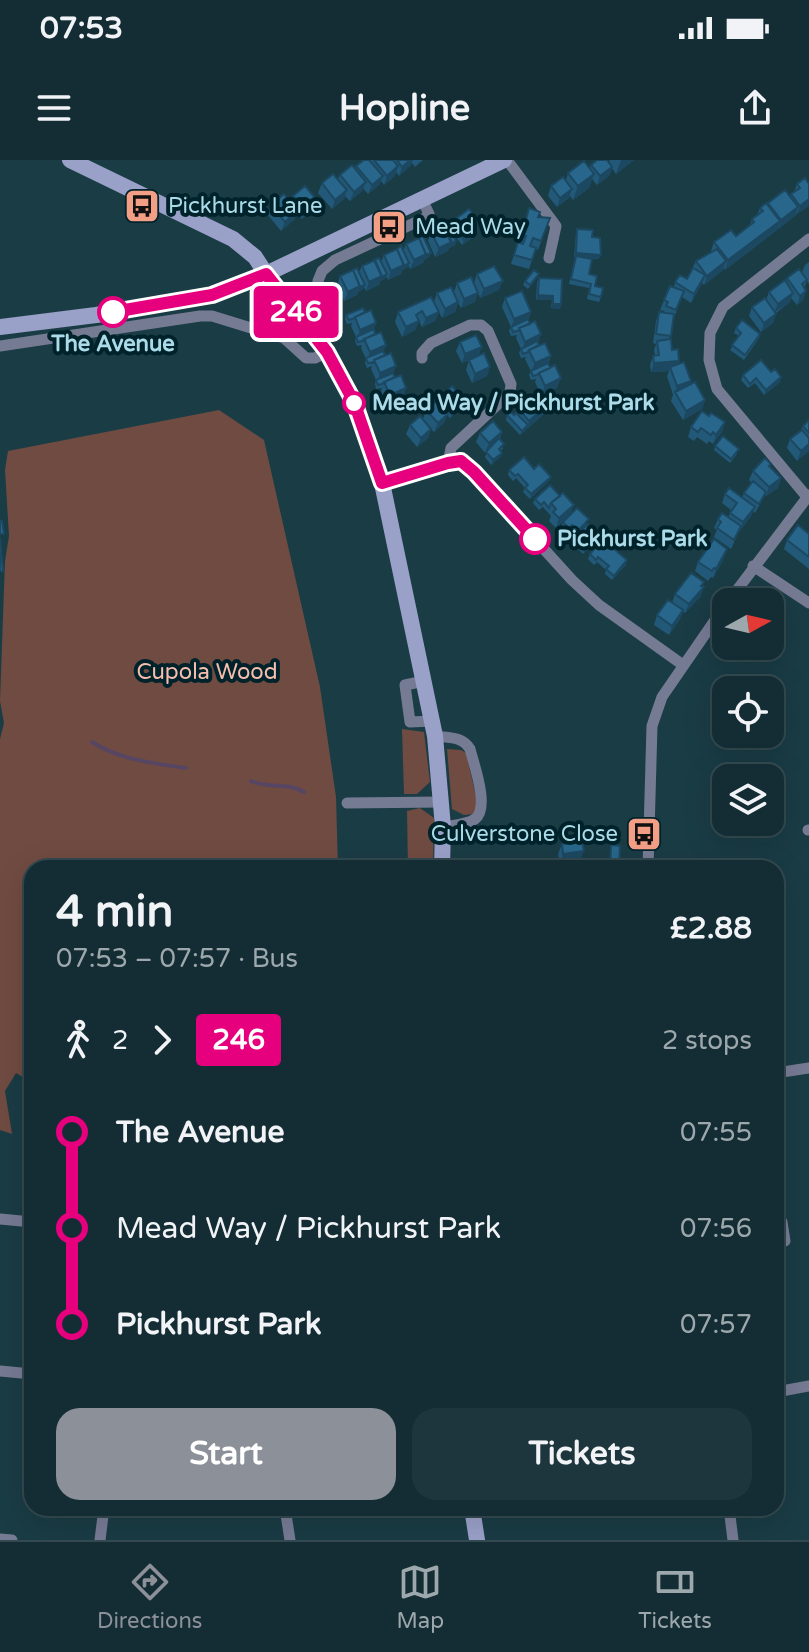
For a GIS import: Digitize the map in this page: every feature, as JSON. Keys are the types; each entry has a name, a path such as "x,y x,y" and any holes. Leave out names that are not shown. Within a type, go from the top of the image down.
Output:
{"street":[{"path":"70,160 233,239 255,257 324,347 354,402 382,483 434,728 443,827 442,860"},
{"path":"0,327 96,315 212,295 266,274 506,160 556,226 549,258"},
{"path":"318,281 322,271 335,260 425,218 429,214 422,199"},
{"path":"738,588 808,496 717,389 709,360 710,333 723,307 734,296 809,239"},
{"path":"0,346 212,316 284,338 306,358 315,358 324,347 329,333 328,315"},
{"path":"422,358 422,353 431,343 470,325 481,325 488,331 511,384 510,393 451,448 448,463"},
{"path":"382,483 461,461 599,605 683,665"},
{"path":"753,566 809,603"},
{"path":"648,860 652,726 662,697 712,624"},
{"path":"434,728 460,739 470,749 482,801 482,810 473,821 443,827"},
{"path":"347,803 441,802"},
{"path":"784,1072 809,1068"},
{"path":"0,1211 15,1221"},
{"path":"0,1219 24,1222"},
{"path":"784,1235 785,1241"},
{"path":"0,1371 24,1373"},
{"path":"784,1391 809,1386"},
{"path":"100,1540 103,1516"},
{"path":"286,1516 290,1540"},
{"path":"473,1516 477,1540"},
{"path":"730,1516 733,1540"},
{"path":"0,1539 12,1540"}],"green space":[{"name":"Cupola Wood","path":"219,410 264,440 320,687 336,797 338,860 24,860 24,1078 16,1073 5,1091 12,1134 0,1130 0,739 4,723 0,701 5,561 9,536 5,470 8,451"},
{"path":"402,729 424,732 430,782 417,794 404,794"},
{"path":"447,749 466,753 478,805 475,814 464,815 452,809"},
{"path":"420,808 434,818 433,860 408,860 407,811"}],"building":[{"path":"369,160 383,176 372,185 356,166"},
{"path":"374,160 393,160 398,166 387,176"},
{"path":"397,160 410,160 402,167"},
{"path":"597,160 607,160 612,167 600,176 591,165"},
{"path":"584,161 594,174 578,186 568,173"},
{"path":"352,165 366,182 354,192 340,175"},
{"path":"333,174 347,190 335,200 322,183"},
{"path":"563,177 572,189 560,198 551,186"},
{"path":"805,178 809,184 809,199 800,206 791,194 800,188 797,184"},
{"path":"305,186 317,200 305,210 293,196"},
{"path":"785,190 798,207 781,220 768,203"},
{"path":"284,194 297,211 285,222 271,205"},
{"path":"766,203 780,221 728,260 714,242 731,230 736,236 754,222 752,219 763,211 760,208"},
{"path":"529,208 540,212 538,217 550,218 541,241 533,238 530,246 536,248 532,260 514,255 518,242 523,244 526,236 522,235"},
{"path":"469,209 478,221 473,224 477,230 464,240 454,220"},
{"path":"448,224 456,241 451,243 444,226"},
{"path":"444,226 452,242 439,248 431,232"},
{"path":"577,229 593,230 592,237 600,238 601,255 576,253"},
{"path":"423,236 431,253 426,255 419,238"},
{"path":"419,238 426,254 414,260 406,244"},
{"path":"401,246 409,263 404,266 397,249"},
{"path":"397,249 404,265 391,271 384,255"},
{"path":"717,249 726,261 707,276 696,261"},
{"path":"576,256 592,259 589,274 597,276 595,286 603,288 601,297 589,294 591,284 571,279"},
{"path":"379,258 387,274 382,277 374,260"},
{"path":"375,260 382,276 369,282 362,266"},
{"path":"494,266 503,281 484,289 477,274"},
{"path":"357,268 365,285 360,287 353,270"},
{"path":"693,268 705,275 694,294 675,282 680,275 687,279"},
{"path":"799,269 807,280 802,284 806,291 800,296 787,278"},
{"path":"353,270 360,286 348,292 340,276"},
{"path":"534,270 539,274 530,285 525,281"},
{"path":"471,277 478,293 464,299 457,283"},
{"path":"539,278 562,279 561,304 553,304 553,296 538,295"},
{"path":"785,280 793,293 778,304 769,292"},
{"path":"670,286 684,291 676,310 666,306 668,302 664,300"},
{"path":"451,287 458,302 445,309 437,293"},
{"path":"522,291 531,312 514,319 505,298"},
{"path":"431,297 439,312 426,318 422,311 416,315 419,321 406,327 398,312"},
{"path":"765,298 776,314 764,323 752,307"},
{"path":"363,308 365,312 349,320 346,315"},
{"path":"371,310 376,323 360,330 355,317"},
{"path":"659,312 674,314 671,336 656,334"},
{"path":"528,319 530,324 513,332 511,327"},
{"path":"742,320 760,334 745,355 732,345 741,333 736,328"},
{"path":"535,321 541,334 525,342 519,328"},
{"path":"374,329 375,334 358,342 356,337"},
{"path":"381,332 386,345 370,352 364,339"},
{"path":"476,335 482,347 465,354 460,342"},
{"path":"671,339 672,350 678,349 679,361 654,363 653,356 659,355 657,341"},
{"path":"537,341 539,345 523,354 521,349"},
{"path":"545,343 551,356 535,363 529,350"},
{"path":"383,351 385,355 368,363 366,358"},
{"path":"391,353 396,366 380,373 374,360"},
{"path":"484,353 490,367 475,374 469,360"},
{"path":"761,360 771,372 775,369 781,377 766,390 756,378 750,384 743,375"},
{"path":"684,362 691,381 677,386 670,367"},
{"path":"548,363 550,368 533,376 531,371"},
{"path":"555,365 561,378 545,386 539,373"},
{"path":"393,373 395,377 378,385 376,380"},
{"path":"401,375 406,388 390,395 384,382"},
{"path":"695,382 705,400 686,411 675,392"},
{"path":"452,386 464,400 453,409 442,396"},
{"path":"533,398 544,410 538,416 540,411 530,400"},
{"path":"529,399 540,411 529,421 518,408"},
{"path":"436,401 448,414 438,423 426,410"},
{"path":"702,411 725,422 716,435 701,428 698,432 691,427"},
{"path":"511,412 528,425 522,431 507,415"},
{"path":"420,416 431,429 421,438 410,425"},
{"path":"493,421 502,432 489,443 480,433"},
{"path":"802,430 809,438 809,444 801,451 790,439"},
{"path":"723,436 739,449 731,459 715,446"},
{"path":"499,438 504,444 499,449 502,453 493,460 486,452"},
{"path":"524,457 534,469 539,464 551,477 531,494 518,474 515,476 509,470"},
{"path":"765,458 781,478 769,487 753,471"},
{"path":"753,481 766,492 759,504 744,493"},
{"path":"550,485 560,496 549,508 535,499"},
{"path":"729,488 755,507 743,522 730,513 737,503 725,494"},
{"path":"563,493 574,505 559,518 553,512 556,509 551,503"},
{"path":"577,508 589,519 578,531 563,522"},
{"path":"722,513 741,526 734,540 717,528"},
{"path":"588,524 599,535 585,550 576,535"},
{"path":"798,525 809,534 809,557 787,540"},
{"path":"0,538 3,571 0,571"},
{"path":"714,539 727,549 712,571 698,562"},
{"path":"602,540 608,545 612,540 618,545 614,549 627,560 614,576 606,569 609,566 590,554"},
{"path":"691,573 704,582 701,586 704,587 689,604 675,594"},
{"path":"668,600 683,610 672,626 657,615"},
{"path":"582,841 584,851 563,854 562,844"},
{"path":"611,845 620,846 619,860 610,860"}],"waterway":[{"path":"92,742 125,757 186,768"},
{"path":"251,781 304,792"}],"bus line":[{"name":"246","path":"113,312 212,295 266,274 327,352 354,402 382,483 461,461 535,539"}],"place":[{"name":"Pickhurst Lane","path":"142,206"},
{"name":"Mead Way","path":"389,227"},
{"name":"The Avenue","path":"113,312"},
{"name":"Mead Way / Pickhurst Park","path":"354,403"},
{"name":"Pickhurst Park","path":"535,539"},
{"name":"Culverstone Close","path":"644,834"}]}
